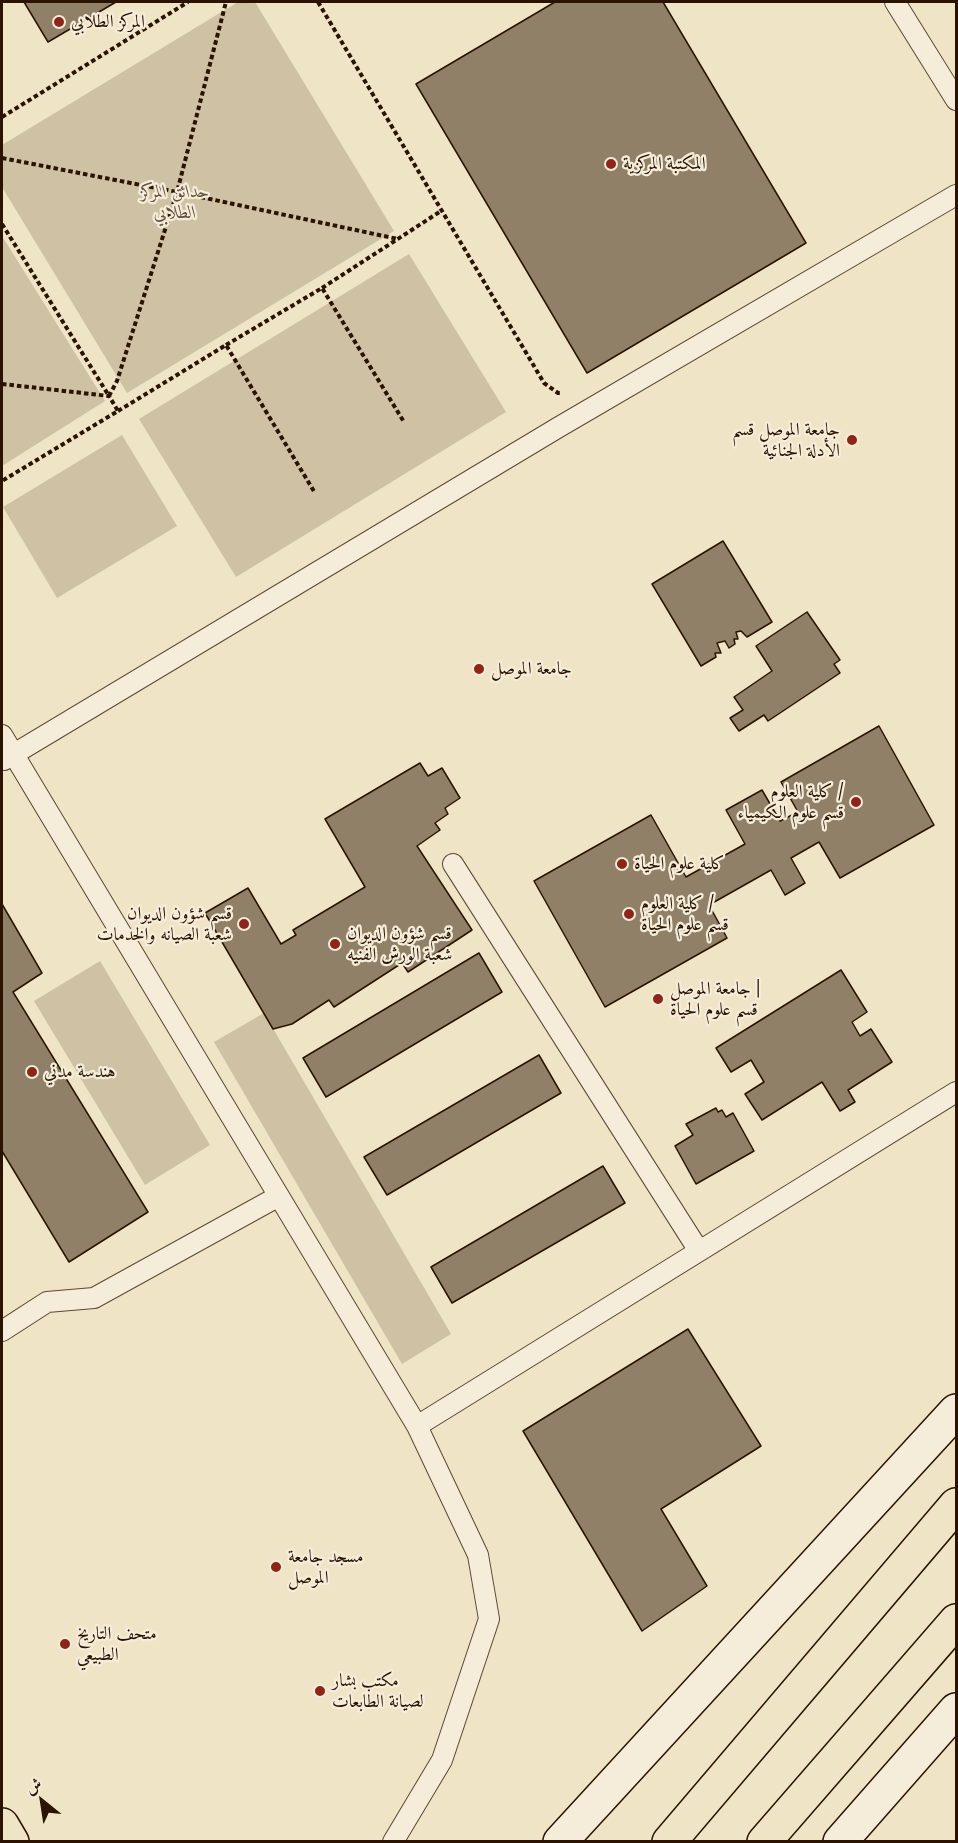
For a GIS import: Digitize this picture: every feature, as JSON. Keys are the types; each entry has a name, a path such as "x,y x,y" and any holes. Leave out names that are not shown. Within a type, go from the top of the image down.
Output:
{"main road":[{"path":"560,1842 957,1411"},
{"path":"669,1842 957,1505"},
{"path":"764,1842 957,1621"},
{"path":"840,1842 957,1710"},
{"path":"2,1825 12,1842"}],"lane":[{"path":"895,2 957,100"},
{"path":"7,758 559,427 957,195"},
{"path":"2,735 7,758 279,1196 417,1426 478,1554 489,1619 442,1760 393,1842"},
{"path":"453,864 699,1251"},
{"path":"417,1426 957,1092"},
{"path":"2,1331 47,1302 94,1298 279,1196"}],"path":[{"path":"2,117 188,2"},
{"path":"109,396 117,381 177,192 226,2"},
{"path":"318,2 544,383 558,393 565,393"},
{"path":"2,158 398,239"},
{"path":"2,481 321,288 441,211"},
{"path":"2,224 118,411"},
{"path":"321,288 404,422"},
{"path":"226,345 315,493"},
{"path":"2,384 109,396"}],"green space":[{"name":"حدائق المركز الطلابي","path":"238,2 255,2 394,231 127,393 2,187 2,145"},
{"path":"2,236 105,401 2,466"},
{"path":"409,254 506,412 236,577 139,419"},
{"path":"122,435 177,526 57,598 3,507"},
{"path":"100,961 210,1145 145,1185 34,1001"},
{"path":"264,1013 451,1334 402,1364 214,1042"}],"building":[{"name":"المركز الطلابي","path":"24,2 116,2 48,42"},
{"name":"المكتبة المركزية","path":"555,2 663,2 806,243 587,373 416,84"},
{"path":"723,541 772,622 747,637 741,631 736,632 738,639 734,639 735,644 729,648 725,641 717,643 721,653 715,653 716,657 701,666 652,584"},
{"path":"807,612 840,660 834,664 840,673 768,721 764,715 739,731 730,718 743,710 734,697 772,671 756,646"},
{"name":"كلية علوم الحياة","path":"879,726 934,825 840,878 819,842 791,858 805,883 785,895 771,870 709,905 727,938 605,1007 534,881 651,815 686,877 745,844 726,810 762,790 780,821 798,812 781,782"},
{"path":"420,763 428,776 442,768 460,798 445,808 448,814 435,823 440,830 417,846 472,930 408,972 402,963 334,1007 329,1000 292,1024 273,1029 205,913 248,888 281,944 296,935 293,930 365,887 325,819"},
{"name":"هندسة مدني","path":"2,904 42,973 13,992 148,1212 69,1262 2,1151"},
{"path":"479,953 502,992 326,1097 303,1058"},
{"path":"841,970 867,1012 852,1022 860,1036 871,1029 892,1062 848,1090 855,1102 840,1111 822,1082 762,1120 745,1094 764,1082 751,1060 731,1072 716,1048"},
{"path":"539,1055 561,1093 387,1195 364,1157"},
{"path":"716,1108 718,1112 722,1110 726,1117 733,1113 754,1151 696,1184 675,1146 693,1135 686,1124"},
{"path":"603,1166 625,1203 452,1303 431,1267"},
{"path":"688,1329 761,1446 661,1509 707,1586 642,1631 523,1431"}],"place":[{"name":"المركز الطلابي","path":"59,22"},
{"name":"المكتبة المركزية","path":"611,164"},
{"name":"جامعة الموصل قسم الأدلة الجنائية","path":"852,440"},
{"name":"جامعة الموصل","path":"479,669"},
{"name":"كلية العلوم / قسم علوم الكيمياء","path":"856,802"},
{"name":"كلية علوم الحياة","path":"622,864"},
{"name":"كلية العلوم / قسم علوم الحياة","path":"629,914"},
{"name":"قسم شؤون الديوان شعبة الصيانه والخدمات","path":"244,924"},
{"name":"قسم شؤون الديوان شعبة الورش الفنيه","path":"335,944"},
{"name":"جامعة الموصل | قسم علوم الحياة","path":"658,999"},
{"name":"هندسة مدني","path":"32,1072"},
{"name":"مسجد جامعة الموصل","path":"276,1567"},
{"name":"متحف التاريخ الطبيعي","path":"65,1644"},
{"name":"مكتب بشار لصيانة الطابعات","path":"320,1691"}]}
